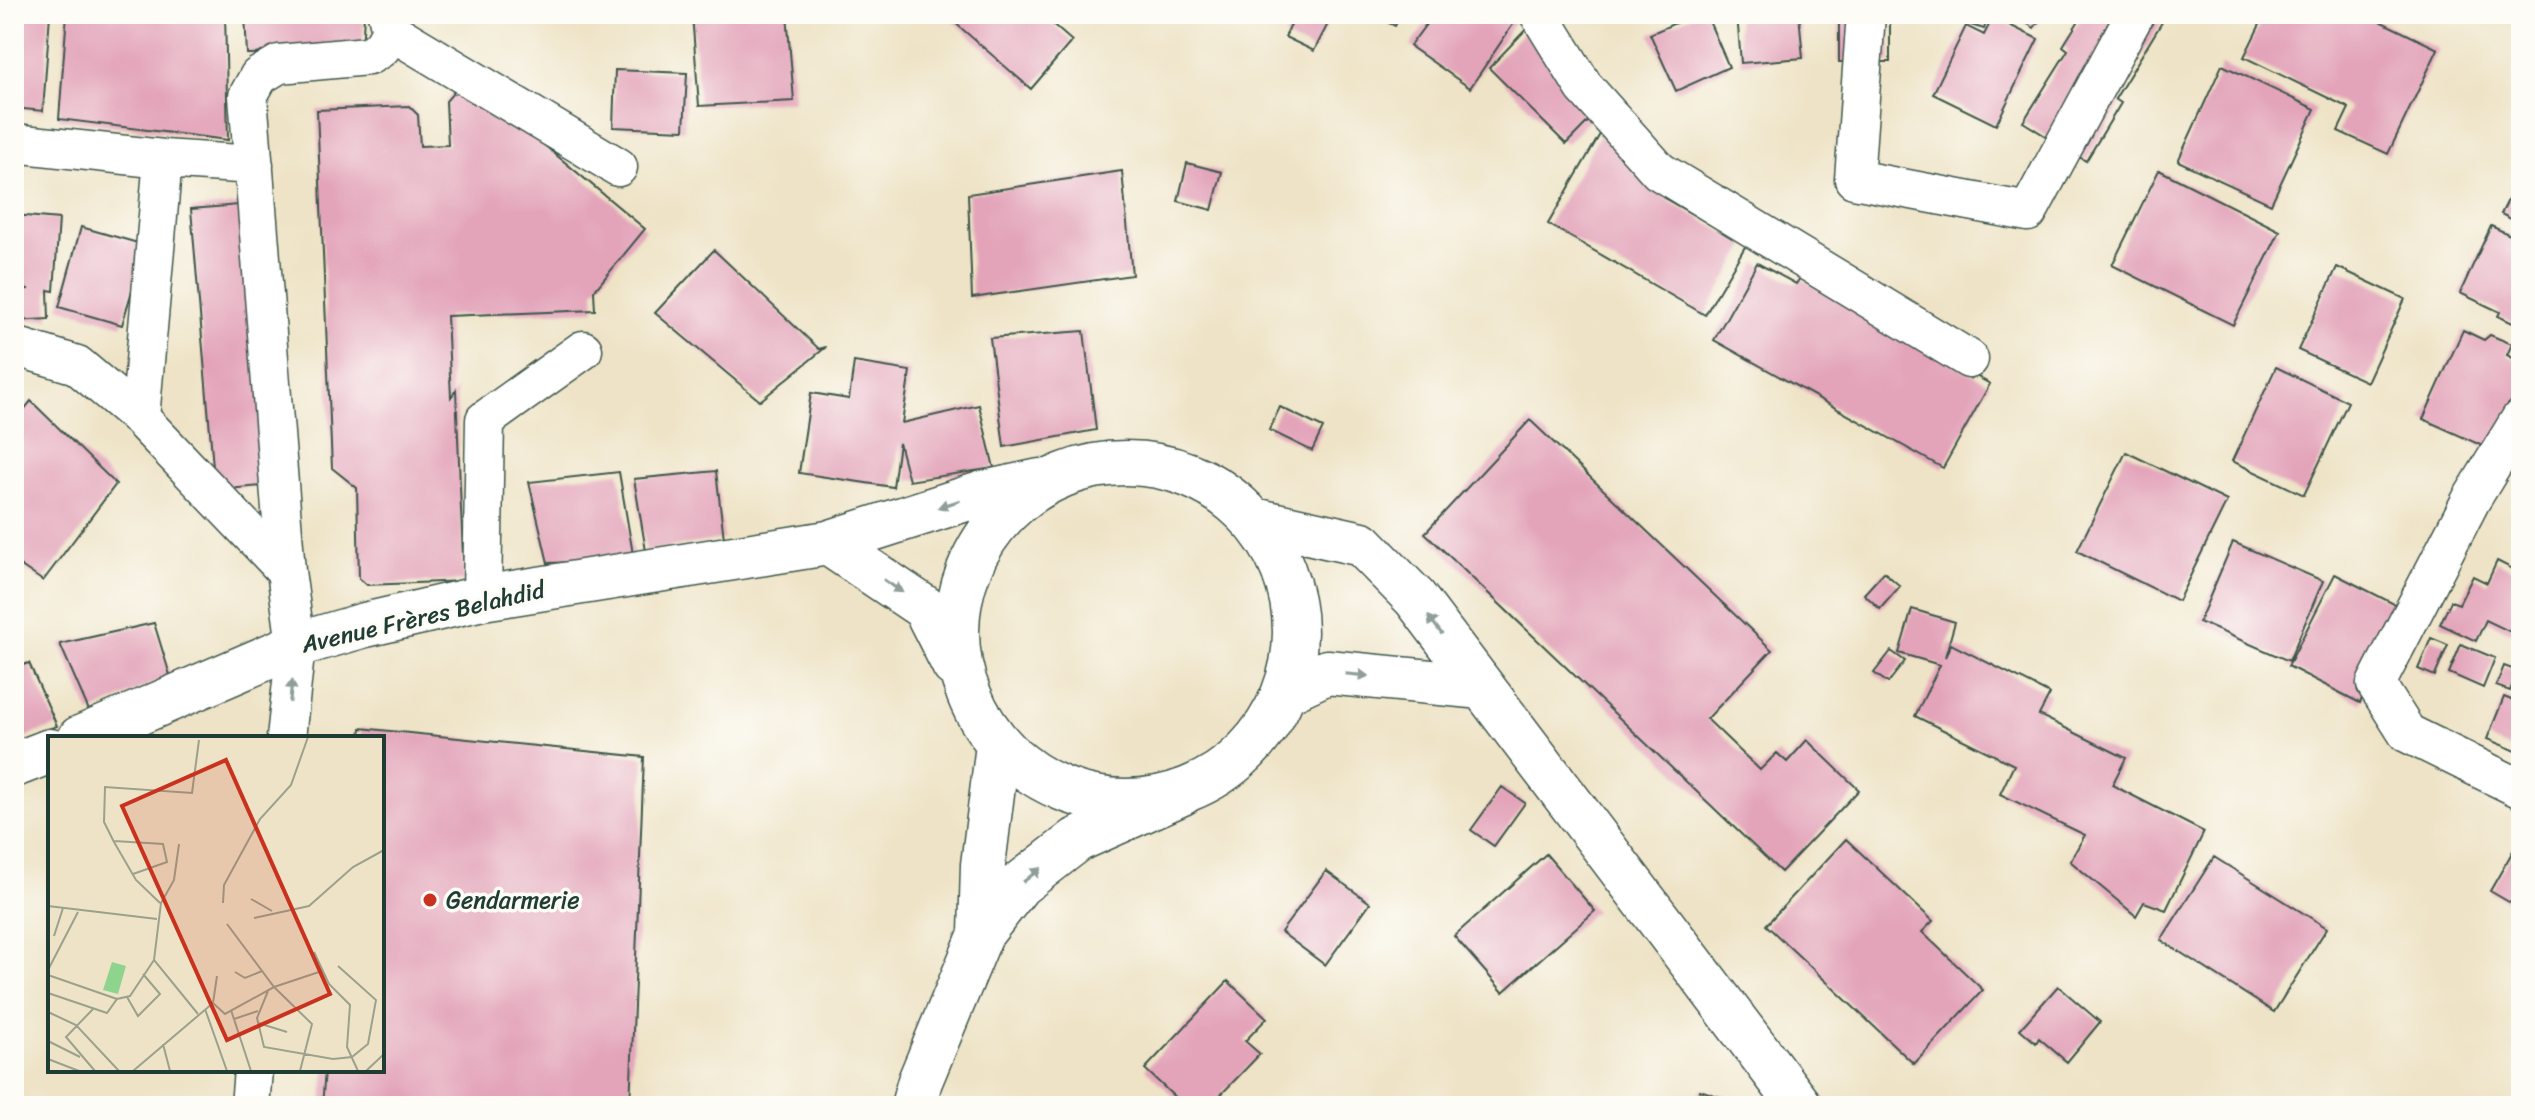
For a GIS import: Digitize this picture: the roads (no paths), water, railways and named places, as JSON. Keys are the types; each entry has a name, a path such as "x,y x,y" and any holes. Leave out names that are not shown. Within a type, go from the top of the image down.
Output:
{"main road":[{"path":"913,1106 920,1081 981,934 1019,885 1077,840 1226,770 1260,736 1284,692 1295,648 1293,601 1279,558 1254,520 1211,484 1160,465 1105,463 1052,479 1011,506 981,544 961,588 956,636 964,684"},
{"name":"Avenue Frères Belahdid","path":"85,736 296,645 365,625 482,598 828,543 984,493 1052,479"},
{"path":"1254,520 1362,544 1415,598 1800,1106"},
{"path":"828,543 925,608 977,716 998,745 1036,778 1083,797 1133,802 1182,793"},
{"path":"1284,692 1327,672 1482,687"},
{"path":"981,934 984,851 998,745"},
{"path":"14,765 48,752"}],"street":[{"path":"1539,14 1584,87 1659,171 1969,359"},
{"path":"1866,14 1854,179 2028,212 2135,14"},
{"path":"286,736 296,645 286,571 248,96 259,76 279,64 368,56 381,48 389,22 618,167"},
{"path":"14,143 254,165"},
{"path":"140,418 163,159"},
{"path":"482,598 485,420 583,350"},
{"path":"19,354 77,365 140,418 286,571"},
{"path":"2521,418 2471,500 2376,684 2407,733 2521,789"},
{"path":"250,1106 253,1072"}],"place":[{"name":"Gendarmerie","path":"430,900"}]}
